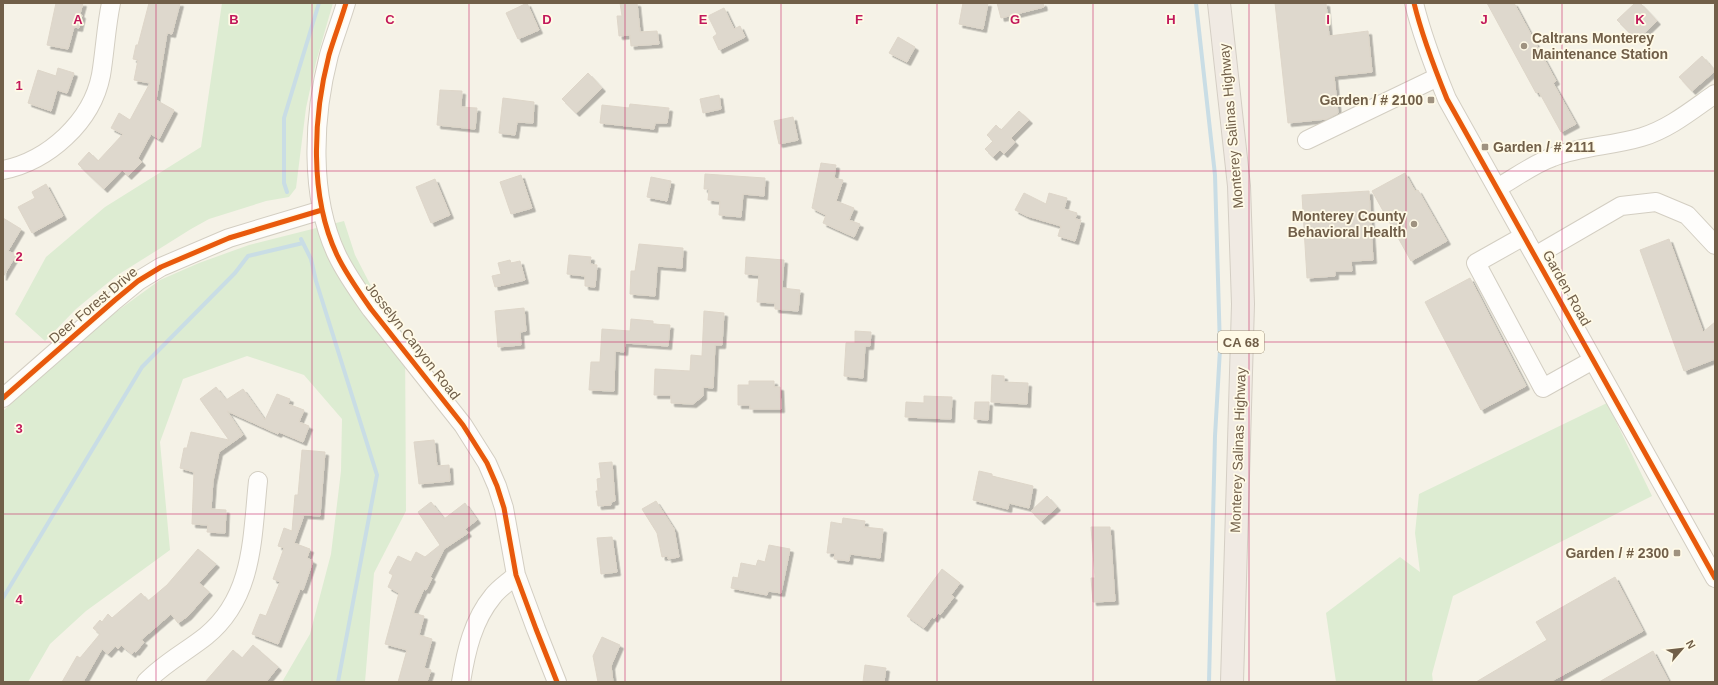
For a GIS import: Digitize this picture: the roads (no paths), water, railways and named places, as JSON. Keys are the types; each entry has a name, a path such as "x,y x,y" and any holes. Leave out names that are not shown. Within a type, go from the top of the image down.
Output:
{"highway":[{"name":"Monterey Salinas Highway","path":"1219,3 1239,186 1242,304 1232,682"}],"street":[{"path":"3,170 21,165 48,151 82,118 97,90 101,76 111,3"},
{"name":"Josselyn Canyon Road","path":"346,3 329,54 320,103 318,124 318,171 322,210 330,236 338,256 360,293 463,425 487,463 497,486 504,508 516,575 557,682"},
{"name":"Garden Road","path":"1414,3 1419,24 1447,99 1715,578"},
{"path":"1307,140 1438,77"},
{"path":"1497,188 1551,158 1577,149 1621,142 1655,133 1690,112 1715,94"},
{"path":"1535,256 1621,206 1656,202 1687,215 1715,245"},
{"name":"Deer Forest Drive","path":"3,398 115,300 138,281 161,267 229,238 322,210"},
{"path":"1524,236 1476,263 1543,388 1593,360"},
{"path":"146,682 161,667 207,636 236,600 248,571 258,481"},
{"path":"461,682 472,633 481,613 494,595 516,575"}],"waterway":[{"path":"287,192 284,183 284,118 319,3"},
{"path":"1196,3 1215,175 1220,349 1215,436 1209,682"},
{"path":"301,239 311,259 316,281 377,475 338,682"},
{"path":"3,598 142,367 235,273 248,256 303,243"}],"place":[{"name":"Caltrans Monterey Maintenance Station","path":"1524,46"},
{"name":"Garden / # 2100","path":"1431,100"},
{"name":"Garden / # 2111","path":"1485,147"},
{"name":"Monterey County Behavioral Health","path":"1414,224"},
{"name":"Garden / # 2300","path":"1677,553"}]}
